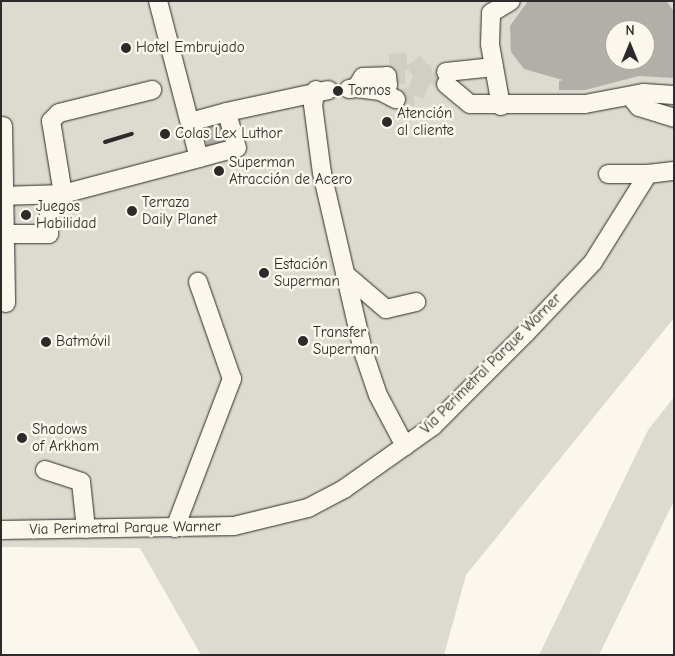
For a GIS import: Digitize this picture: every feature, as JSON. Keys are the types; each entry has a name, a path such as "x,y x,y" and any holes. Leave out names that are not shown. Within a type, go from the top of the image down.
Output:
{"street":[{"path":"158,1 199,158"},
{"path":"500,106 494,67 491,13 511,1"},
{"path":"494,67 446,78 470,104 500,106 585,104 630,96 674,95"},
{"path":"352,88 363,77 382,76 396,99"},
{"path":"3,234 49,234 56,194 51,121 59,113 152,90"},
{"path":"190,122 322,90 313,105 322,173 345,274 378,395 405,446"},
{"path":"630,96 639,106 674,118"},
{"path":"3,196 56,194 237,148 227,112"},
{"path":"3,126 3,234 6,303"},
{"path":"608,174 648,174 674,171"},
{"name":"Via Perimetral Parque Warner","path":"1,530 176,528 250,524 308,508 405,446 432,426 592,262 648,174"},
{"path":"345,274 386,309 416,302"},
{"path":"176,528 232,379 198,282"},
{"path":"45,470 81,482 86,529"}],"shaded area":[{"path":"1,1 674,1 674,318 466,575 444,655 201,655 140,548 1,547"},
{"path":"528,1 666,1 674,11 674,78 639,76 585,90 559,90 559,81 563,80 524,69 511,52 510,26"},
{"path":"222,122 227,142 207,148 203,127"},
{"path":"674,397 674,501 599,655 539,655 648,430"}],"tunnel":[{"path":"389,63 413,61 421,72"},
{"path":"387,76 433,73 446,84"},
{"path":"396,99 415,96 423,75"}],"railway":[{"path":"105,142 132,134"}],"place":[{"name":"Hotel Embrujado","path":"126,48"},
{"name":"Tornos","path":"338,91"},
{"name":"Atención al cliente","path":"387,122"},
{"name":"Colas Lex Luthor","path":"165,134"},
{"name":"Superman Atracción de Acero","path":"219,171"},
{"name":"Terraza Daily Planet","path":"132,211"},
{"name":"Juegos Habilidad","path":"26,215"},
{"name":"Estación Superman","path":"264,273"},
{"name":"Transfer Superman","path":"303,341"},
{"name":"Batmóvil","path":"46,342"},
{"name":"Shadows of Arkham","path":"22,438"}]}
